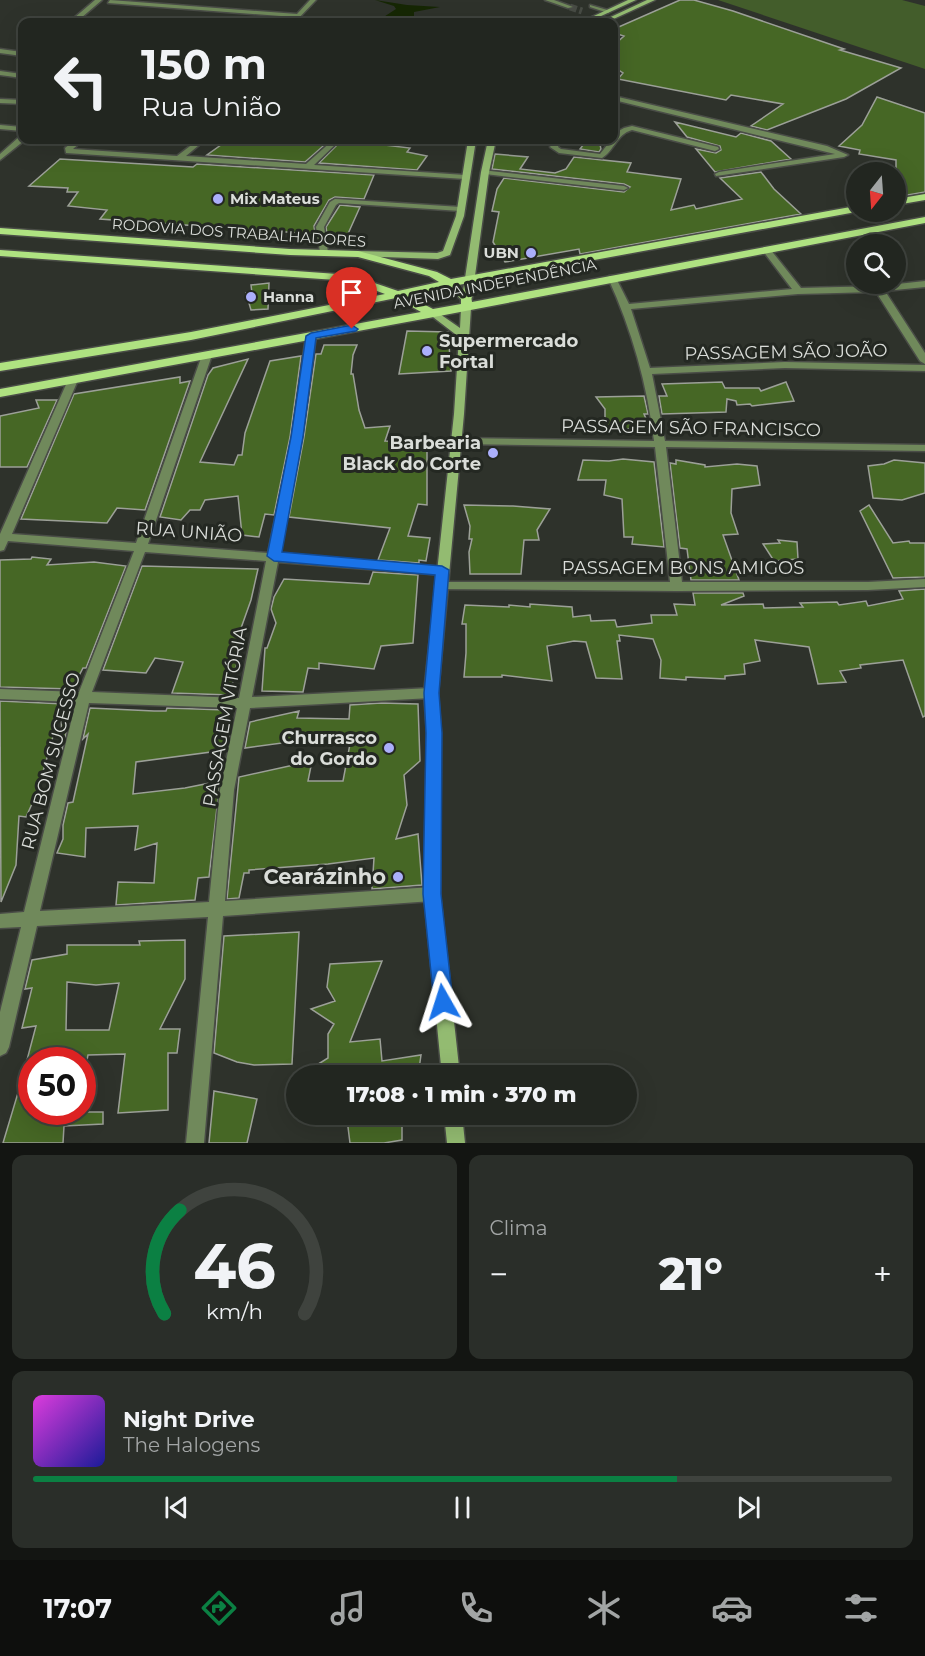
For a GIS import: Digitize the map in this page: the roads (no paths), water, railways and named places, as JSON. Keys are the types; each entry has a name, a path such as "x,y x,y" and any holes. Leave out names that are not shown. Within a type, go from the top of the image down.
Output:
{"main road":[{"path":"593,18 633,0"},
{"path":"612,18 652,0"},
{"path":"358,254 443,255 447,253 461,209 471,144"},
{"path":"450,1065 432,894 434,733 431,693 456,441 462,341 485,172 491,144"},
{"path":"906,200 925,196"},
{"name":"AVENIDA INDEPENDÊNCIA","path":"0,367 191,336 449,283 846,211"},
{"name":"AVENIDA INDEPENDÊNCIA","path":"0,393 434,314 467,303 767,251 925,220"},
{"name":"RODOVIA DOS TRABALHADORES","path":"0,231 290,252 358,254 412,268 449,283 467,303"},
{"path":"0,253 329,276 357,280 396,294 434,314 462,341"},
{"path":"454,1125 456,1143"}],"street":[{"path":"84,0 99,1"},
{"path":"101,9 111,1 299,16 314,0"},
{"path":"548,0 571,2"},
{"path":"77,18 99,1"},
{"path":"597,16 591,10 608,10"},
{"path":"90,18 93,15"},
{"path":"0,51 18,53"},
{"path":"0,73 18,75"},
{"path":"618,99 824,148 844,155 719,174"},
{"path":"0,100 18,102"},
{"path":"0,127 18,129"},
{"path":"618,133 632,128 715,149"},
{"path":"1,156 18,142"},
{"path":"74,144 69,151 465,177"},
{"path":"178,159 197,144"},
{"path":"308,167 333,144"},
{"path":"556,144 554,147 559,151 602,156 610,144"},
{"path":"485,172 624,188"},
{"path":"324,252 320,227 333,204 338,201 461,209"},
{"path":"767,251 798,291"},
{"path":"612,278 627,307 647,371 677,586"},
{"path":"906,286 925,284"},
{"path":"627,307 798,291 846,290"},
{"path":"882,294 925,361"},
{"name":"PASSAGEM VITÓRIA","path":"195,1143 227,790 297,437 311,336"},
{"name":"RUA BOM SUCESSO","path":"0,1047 84,696 141,547 207,355"},
{"name":"PASSAGEM SÃO JOÃO","path":"647,371 785,365 925,368"},
{"path":"3,542 72,380"},
{"name":"PASSAGEM SÃO FRANCISCO","path":"456,441 925,448"},
{"name":"RUA UNIÃO","path":"3,542 141,547 442,570"},
{"name":"PASSAGEM BONS AMIGOS","path":"441,586 925,583"},
{"path":"0,694 243,703 431,693"},
{"path":"0,921 432,894"}],"tunnel":[{"path":"570,7 582,11"}],"place":[{"name":"Mix Mateus","path":"218,199"},
{"name":"UBN","path":"531,253"},
{"name":"Hanna","path":"251,297"},
{"name":"Supermercado Fortal","path":"427,351"},
{"name":"Barbearia Black do Corte","path":"493,453"},
{"name":"Churrasco do Gordo","path":"389,748"},
{"name":"Cearázinho","path":"398,877"}]}
